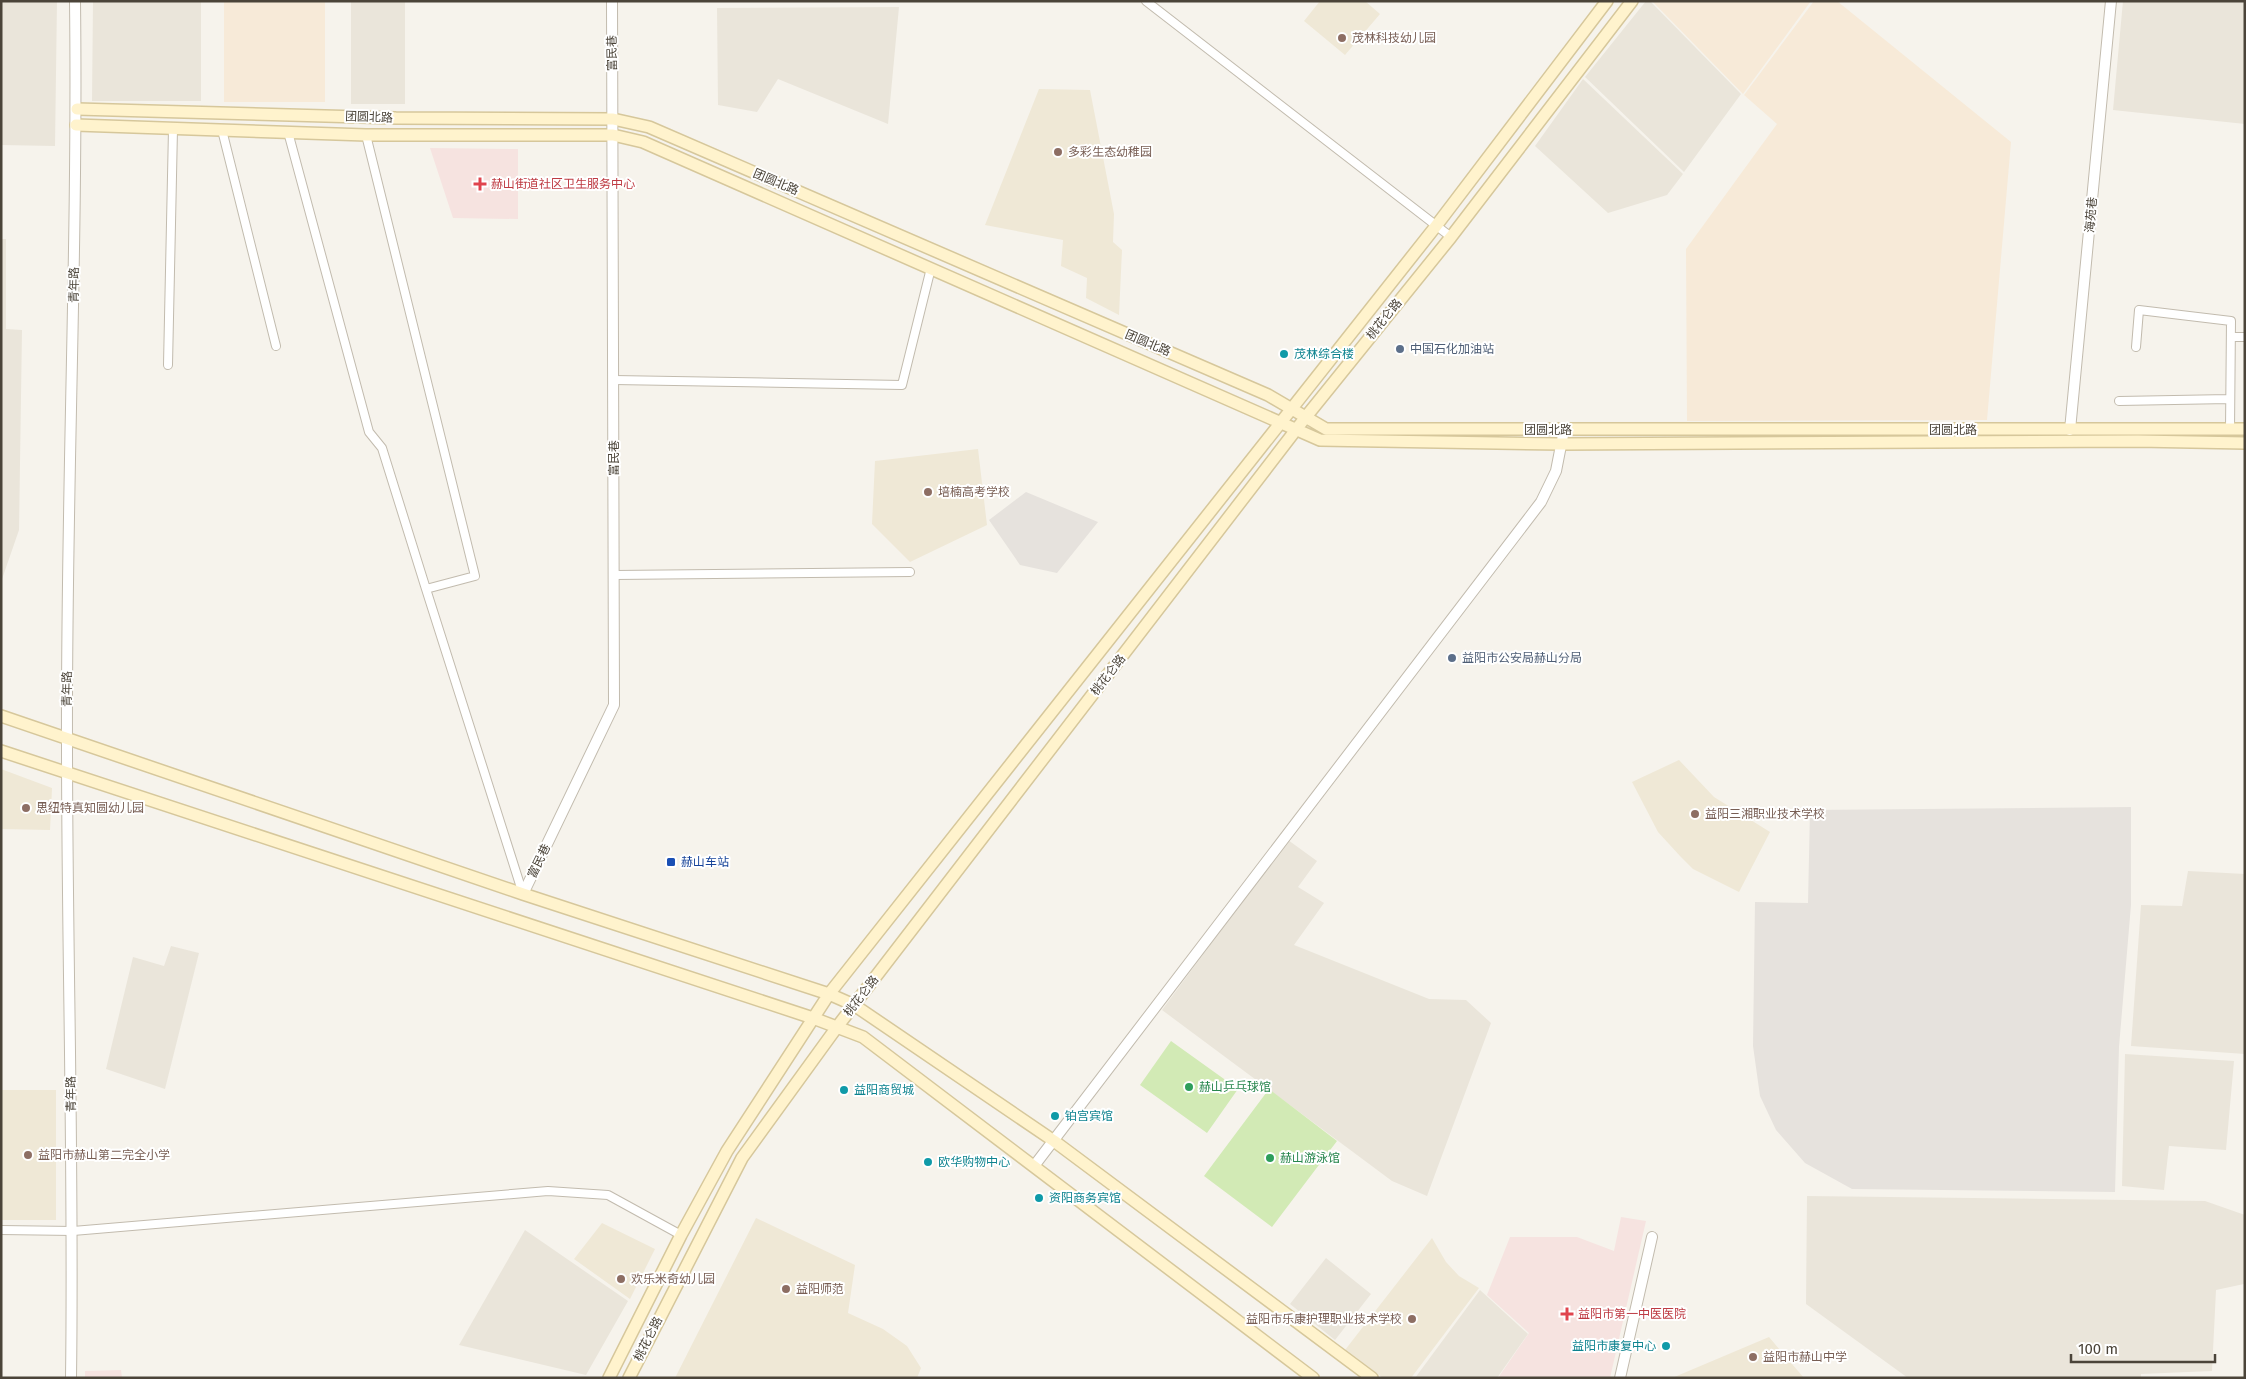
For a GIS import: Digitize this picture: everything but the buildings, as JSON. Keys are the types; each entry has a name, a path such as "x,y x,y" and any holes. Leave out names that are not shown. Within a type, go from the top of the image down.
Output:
{"main road":[{"name":"桃花仑路","path":"609,1378 681,1236 727,1151 829,994 1291,407 1436,226 1607,1"},
{"name":"桃花仑路","path":"629,1378 742,1158 837,1027 1305,418 1451,237 1632,1"},
{"name":"团圆北路","path":"77,109 396,118 613,119 649,127 1259,391 1291,407 1305,418 1326,429 2245,429"},
{"name":"团圆北路","path":"76,125 366,135 614,135 643,142 1320,440 1561,444 2129,441 2245,443"},
{"path":"1,716 523,894 829,994 854,1005 1054,1141 1372,1378"},
{"path":"1,751 813,1018 863,1038 1314,1378"}],"street":[{"name":"青年路","path":"71,1378 73,1231 66,738 77,109 75,1"},
{"name":"富民巷","path":"523,894 614,705 614,135 612,1"},
{"path":"1146,1 1451,237"},
{"name":"海苑巷","path":"2070,430 2111,1"},
{"path":"168,365 173,129"},
{"path":"222,130 276,346"},
{"path":"288,132 369,432 382,448 523,894"},
{"path":"366,135 475,576 426,589"},
{"path":"614,380 902,385 930,268"},
{"path":"2136,347 2139,310 2231,321 2230,429"},
{"path":"2230,337 2245,337"},
{"path":"2119,401 2229,399"},
{"path":"1034,1166 1541,502 1556,471 1564,430"},
{"path":"615,575 910,572"},
{"path":"1,1230 73,1231 548,1191 608,1195 681,1236"},
{"path":"1620,1378 1652,1237"}],"shaded area":[{"path":"1,1 57,1 55,146 1,145"},
{"path":"93,1 201,1 201,101 92,101"},
{"path":"224,1 325,1 325,102 224,102"},
{"path":"351,1 405,1 405,104 351,104"},
{"name":"茂林科技幼儿园","path":"1320,1 1365,1 1380,14 1345,55 1304,21"},
{"path":"1646,1 1650,1 1741,94 1684,172 1585,77"},
{"path":"1652,1 1811,1 1743,94"},
{"path":"1814,1 1837,1 2011,142 1987,420 1687,421 1686,249 1777,124 1744,95"},
{"path":"2123,1 2245,1 2245,124 2113,110"},
{"path":"899,7 888,124 778,79 757,112 718,105 717,8"},
{"path":"1583,79 1683,174 1667,195 1608,213 1535,146"},
{"name":"多彩生态幼稚园","path":"1039,89 1090,90 1114,214 1113,242 1122,250 1119,315 1086,298 1087,278 1061,266 1063,240 985,225"},
{"name":"赫山街道社区卫生服务中心","path":"430,148 518,149 518,219 453,218"},
{"path":"1,239 6,239 6,329 22,330 19,530 1,582"},
{"name":"培楠高考学校","path":"978,449 987,525 910,562 872,524 875,461"},
{"path":"1026,492 1098,522 1057,573 1020,565 989,520"},
{"name":"益阳三湘职业技术学校","path":"1679,760 1714,797 1770,832 1739,892 1693,869 1680,856 1658,832 1632,782"},
{"name":"思纽特真知圆幼儿园","path":"1,769 52,788 50,830 1,829"},
{"path":"2131,807 2131,905 2119,1047 2115,1192 1852,1189 1805,1163 1776,1130 1760,1096 1753,1046 1755,902 1808,903 1810,810"},
{"path":"1288,840 1317,861 1298,887 1324,903 1294,945 1429,999 1466,1000 1491,1023 1427,1196 1392,1181 1162,1010"},
{"path":"2188,871 2245,874 2245,1054 2131,1046 2141,905 2182,906"},
{"path":"171,946 199,953 165,1089 106,1069 133,957 164,966"},
{"path":"2125,1054 2234,1061 2226,1150 2169,1146 2164,1190 2122,1186"},
{"name":"益阳市赫山第二完全小学","path":"1,1090 56,1090 56,1220 1,1220"},
{"path":"1807,1196 2205,1201 2245,1215 2244,1284 2216,1290 2212,1371 2141,1374 2141,1378 1908,1378 1806,1304"},
{"name":"益阳市第一中医医院","path":"1621,1217 1646,1221 1610,1378 1498,1378 1529,1333 1487,1295 1510,1237 1577,1237 1614,1251"},
{"name":"益阳师范","path":"756,1218 855,1265 848,1313 883,1329 907,1346 921,1368 917,1378 675,1378"},
{"name":"欢乐米奇幼儿园","path":"602,1223 655,1249 630,1299 574,1259"},
{"path":"525,1230 628,1301 586,1375 459,1345"},
{"name":"益阳市乐康护理职业技术学校","path":"1432,1238 1446,1262 1459,1276 1479,1288 1411,1378 1383,1378 1345,1350"},
{"path":"1326,1258 1371,1294 1335,1340 1290,1304"},
{"path":"1480,1290 1528,1334 1497,1378 1415,1378"},
{"name":"益阳市赫山中学","path":"1769,1337 1804,1378 1672,1378"},
{"path":"121,1370 122,1378 85,1378 85,1371"}],"green space":[{"name":"赫山乒乓球馆","path":"1171,1041 1238,1089 1207,1133 1140,1085"},
{"name":"赫山游泳馆","path":"1269,1089 1337,1141 1272,1227 1204,1176"}],"place":[{"name":"茂林科技幼儿园","path":"1342,38"},
{"name":"多彩生态幼稚园","path":"1058,152"},
{"name":"赫山街道社区卫生服务中心","path":"480,184"},
{"name":"中国石化加油站","path":"1400,349"},
{"name":"茂林综合楼","path":"1284,354"},
{"name":"培楠高考学校","path":"928,492"},
{"name":"益阳市公安局赫山分局","path":"1452,658"},
{"name":"思纽特真知圆幼儿园","path":"26,808"},
{"name":"益阳三湘职业技术学校","path":"1695,814"},
{"name":"赫山车站","path":"671,862"},
{"name":"赫山乒乓球馆","path":"1189,1087"},
{"name":"益阳商贸城","path":"844,1090"},
{"name":"铂宫宾馆","path":"1055,1116"},
{"name":"益阳市赫山第二完全小学","path":"28,1155"},
{"name":"赫山游泳馆","path":"1270,1158"},
{"name":"欧华购物中心","path":"928,1162"},
{"name":"资阳商务宾馆","path":"1039,1198"},
{"name":"欢乐米奇幼儿园","path":"621,1279"},
{"name":"益阳师范","path":"786,1289"},
{"name":"益阳市第一中医医院","path":"1567,1314"},
{"name":"益阳市乐康护理职业技术学校","path":"1412,1319"},
{"name":"益阳市康复中心","path":"1666,1346"},
{"name":"益阳市赫山中学","path":"1753,1357"}]}
